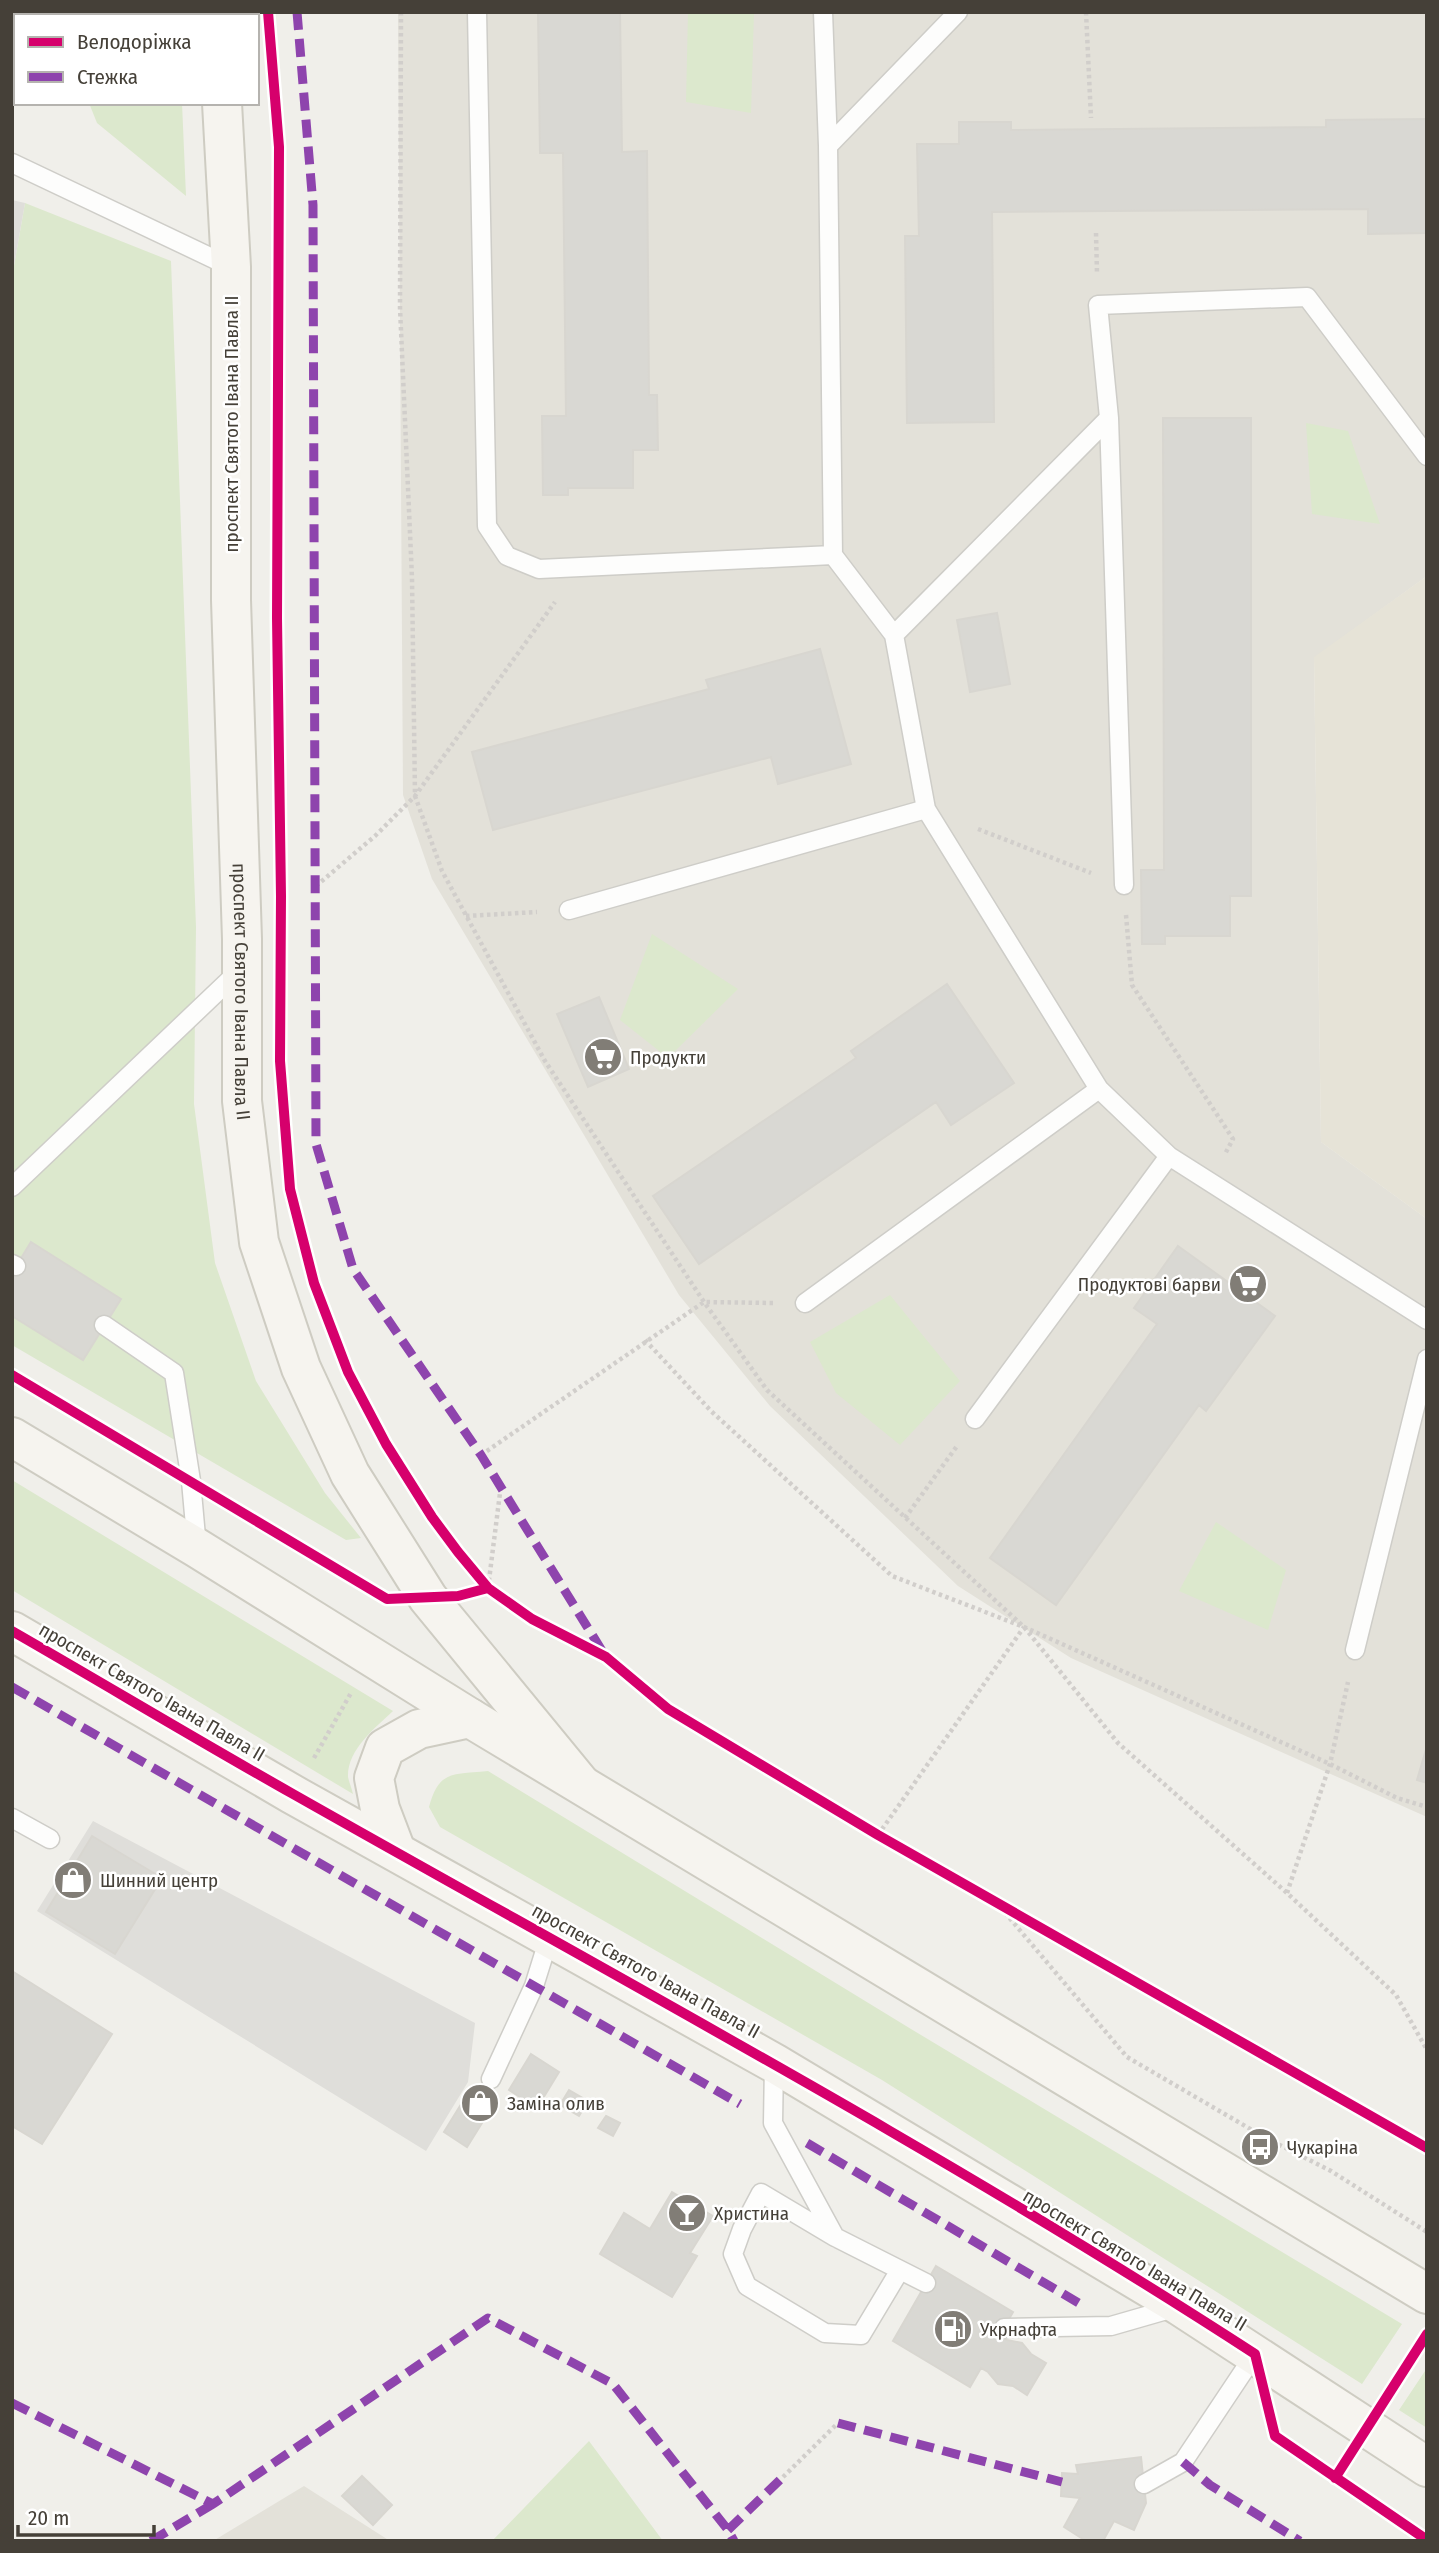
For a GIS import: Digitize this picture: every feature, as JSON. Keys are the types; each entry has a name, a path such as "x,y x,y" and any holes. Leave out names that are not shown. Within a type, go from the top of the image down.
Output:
{"main road":[{"name":"проспект Святого Івана Павла II","path":"222,105 231,267 231,600 242,969 242,1101 259,1242 301,1368 350,1474 428,1598 580,1783"},
{"name":"проспект Святого Івана Павла II","path":"12,1437 197,1548 470,1718 1427,2294"},
{"name":"проспект Святого Івана Павла II","path":"12,1631 549,1938 774,2063 1180,2306 1255,2354 1375,2414 1427,2467"},
{"path":"396,1851 380,1809 374,1778 385,1748 419,1729 470,1718"}],"lane":[{"path":"477,12 487,526 507,556 539,569 834,555"},
{"path":"823,12 828,146 834,555 894,635 926,808 1099,1089 1169,1156 1427,1320"},
{"path":"828,146 958,12"},
{"path":"12,163 231,267"},
{"path":"1124,886 1109,418 1098,305 1307,297 1427,456"},
{"path":"894,635 1109,418"},
{"path":"569,910 926,808"},
{"path":"12,1187 242,969"},
{"path":"805,1303 1099,1089"},
{"path":"975,1419 1169,1156"},
{"path":"104,1325 174,1373 191,1480 197,1548"},
{"path":"1355,1650 1427,1359"},
{"path":"12,1818 50,1839"},
{"path":"491,2079 534,1986 549,1938"},
{"path":"774,2063 773,2123 835,2237"},
{"path":"900,2270 861,2334 825,2333 747,2286 733,2254 742,2229 761,2193 835,2237 926,2283"},
{"path":"1004,2328 1111,2326 1180,2306"},
{"path":"1144,2484 1183,2462 1255,2354"}],"path":[{"path":"401,12 400,309 412,578 415,796 442,871 545,1061 704,1302 767,1390 1024,1627 1118,1744 1287,1893 1396,1996 1427,2050"},
{"path":"1086,12 1091,118"},
{"path":"316,886 375,836 415,796 580,567"},
{"path":"1014,843 1124,886 1132,985 1233,1139"},
{"path":"466,916 569,910"},
{"path":"481,1455 704,1302 805,1303"},
{"path":"645,1340 711,1410 892,1576 1024,1627 1330,1764 1397,1798 1427,1807"},
{"path":"905,1519 975,1419"},
{"path":"484,1584 501,1485"},
{"path":"878,1835 1024,1627"},
{"path":"1287,1893 1330,1764 1355,1650"},
{"path":"308,1769 357,1683"},
{"path":"996,1902 1128,2057 1264,2137 1331,2171 1427,2231"},
{"path":"1375,2414 1426,2335"},
{"path":"783,2477 838,2423"},
{"path":"1272,2425 1275,2436 1427,2540"}],"shaded area":[{"path":"398,12 1427,12 1427,576 1314,658 1321,1142 1427,1219 1427,1817 1071,1658 958,1586 770,1406 679,1295 432,879 403,795"},
{"path":"12,200 25,203 12,277"},
{"path":"1427,576 1427,1219 1321,1142 1314,657"},
{"path":"93,1821 475,2023 468,2082 426,2151 37,1911"},
{"path":"304,2486 390,2541 213,2541"}],"green space":[{"path":"688,12 754,12 751,113 686,102"},
{"path":"90,105 182,105 186,196 97,123"},
{"path":"25,203 171,261 196,927 194,1104 215,1263 256,1381 325,1493 361,1538 346,1540 12,1345 12,277"},
{"path":"1306,423 1348,431 1380,524 1312,514"},
{"path":"652,934 738,989 668,1058 620,1020"},
{"path":"890,1295 960,1381 900,1445 836,1393 810,1342"},
{"path":"12,1480 393,1711 363,1740 352,1758 348,1777 353,1794 12,1590"},
{"path":"1216,1522 1286,1570 1268,1630 1179,1591"},
{"path":"488,1771 1402,2324 1362,2384 882,2080 440,1827 429,1807 443,1780 457,1774"},
{"path":"1427,2368 1427,2428 1399,2410"},
{"path":"589,2441 663,2541 492,2541"}],"building":[{"path":"538,12 620,12 622,152 647,151 649,395 657,395 658,450 633,450 633,488 568,488 568,495 543,495 542,416 566,416 563,153 540,153"},
{"path":"12,60 14,103 12,109"},
{"path":"1427,119 1427,233 1368,234 1368,209 992,212 994,422 907,423 905,236 919,236 917,144 959,144 959,122 1011,122 1011,130 1326,127 1326,120"},
{"path":"1163,418 1251,418 1251,896 1230,896 1230,936 1165,936 1165,944 1142,944 1141,870 1164,870"},
{"path":"997,613 1010,684 970,692 957,620"},
{"path":"820,649 851,764 778,784 771,757 493,830 472,752 709,689 706,680"},
{"path":"947,984 1014,1083 951,1125 936,1102 699,1264 653,1196 856,1058 851,1051"},
{"path":"599,997 629,1069 588,1087 557,1014"},
{"path":"31,1242 121,1299 83,1360 12,1316 12,1273"},
{"path":"1178,1246 1275,1316 1206,1411 1199,1405 1056,1605 990,1558 1157,1324 1134,1308"},
{"path":"1427,1746 1427,1783 1417,1780"},
{"path":"92,1836 162,1878 115,1954 46,1912"},
{"path":"12,1971 112,2034 42,2144 12,2126"},
{"path":"531,2054 559,2072 537,2108 509,2090"},
{"path":"471,2088 495,2102 467,2147 444,2132"},
{"path":"569,2090 588,2101 579,2116 560,2105"},
{"path":"606,2116 620,2123 613,2136 598,2128"},
{"path":"672,2192 713,2216 690,2253 697,2256 672,2297 600,2254 624,2213 650,2229"},
{"path":"936,2266 1013,2312 999,2336 1022,2343 1031,2354 1046,2363 1027,2395 1013,2386 998,2384 981,2368 970,2387 893,2341"},
{"path":"1141,2457 1146,2503 1134,2530 1114,2521 1103,2541 1086,2541 1064,2527 1080,2498 1061,2496 1062,2473 1078,2474 1076,2465"},
{"path":"362,2476 392,2505 373,2525 342,2496"}],"marked path":[{"path":"297,12 313,205 316,1144 353,1269 481,1455 604,1654"},
{"path":"12,1687 740,2104"},
{"path":"807,2143 1082,2305"},
{"path":"12,2403 213,2504 488,2318 613,2384 734,2541"},
{"path":"838,2423 1062,2482"},
{"path":"1183,2462 1210,2485 1300,2541"},
{"path":"728,2530 783,2477"},
{"path":"151,2541 213,2504"}],"cycle path":[{"path":"268,12 279,147 277,618 281,896 280,1061 290,1189 314,1283 348,1372 386,1444 432,1517 488,1588 532,1619 606,1657 668,1709 878,1835 1427,2148"},
{"path":"12,1375 387,1599 458,1596 488,1588"},
{"path":"12,1631 258,1774 899,2136 1138,2279 1255,2354 1275,2436 1427,2540"},
{"path":"1335,2478 1427,2334"}],"place":[{"name":"Продукти","path":"603,1057"},
{"name":"Продуктові барви","path":"1248,1284"},
{"name":"Шинний центр","path":"73,1880"},
{"name":"Заміна олив","path":"480,2103"},
{"name":"Чукаріна","path":"1260,2147"},
{"name":"Христина","path":"687,2213"},
{"name":"Укрнафта","path":"953,2329"}]}
